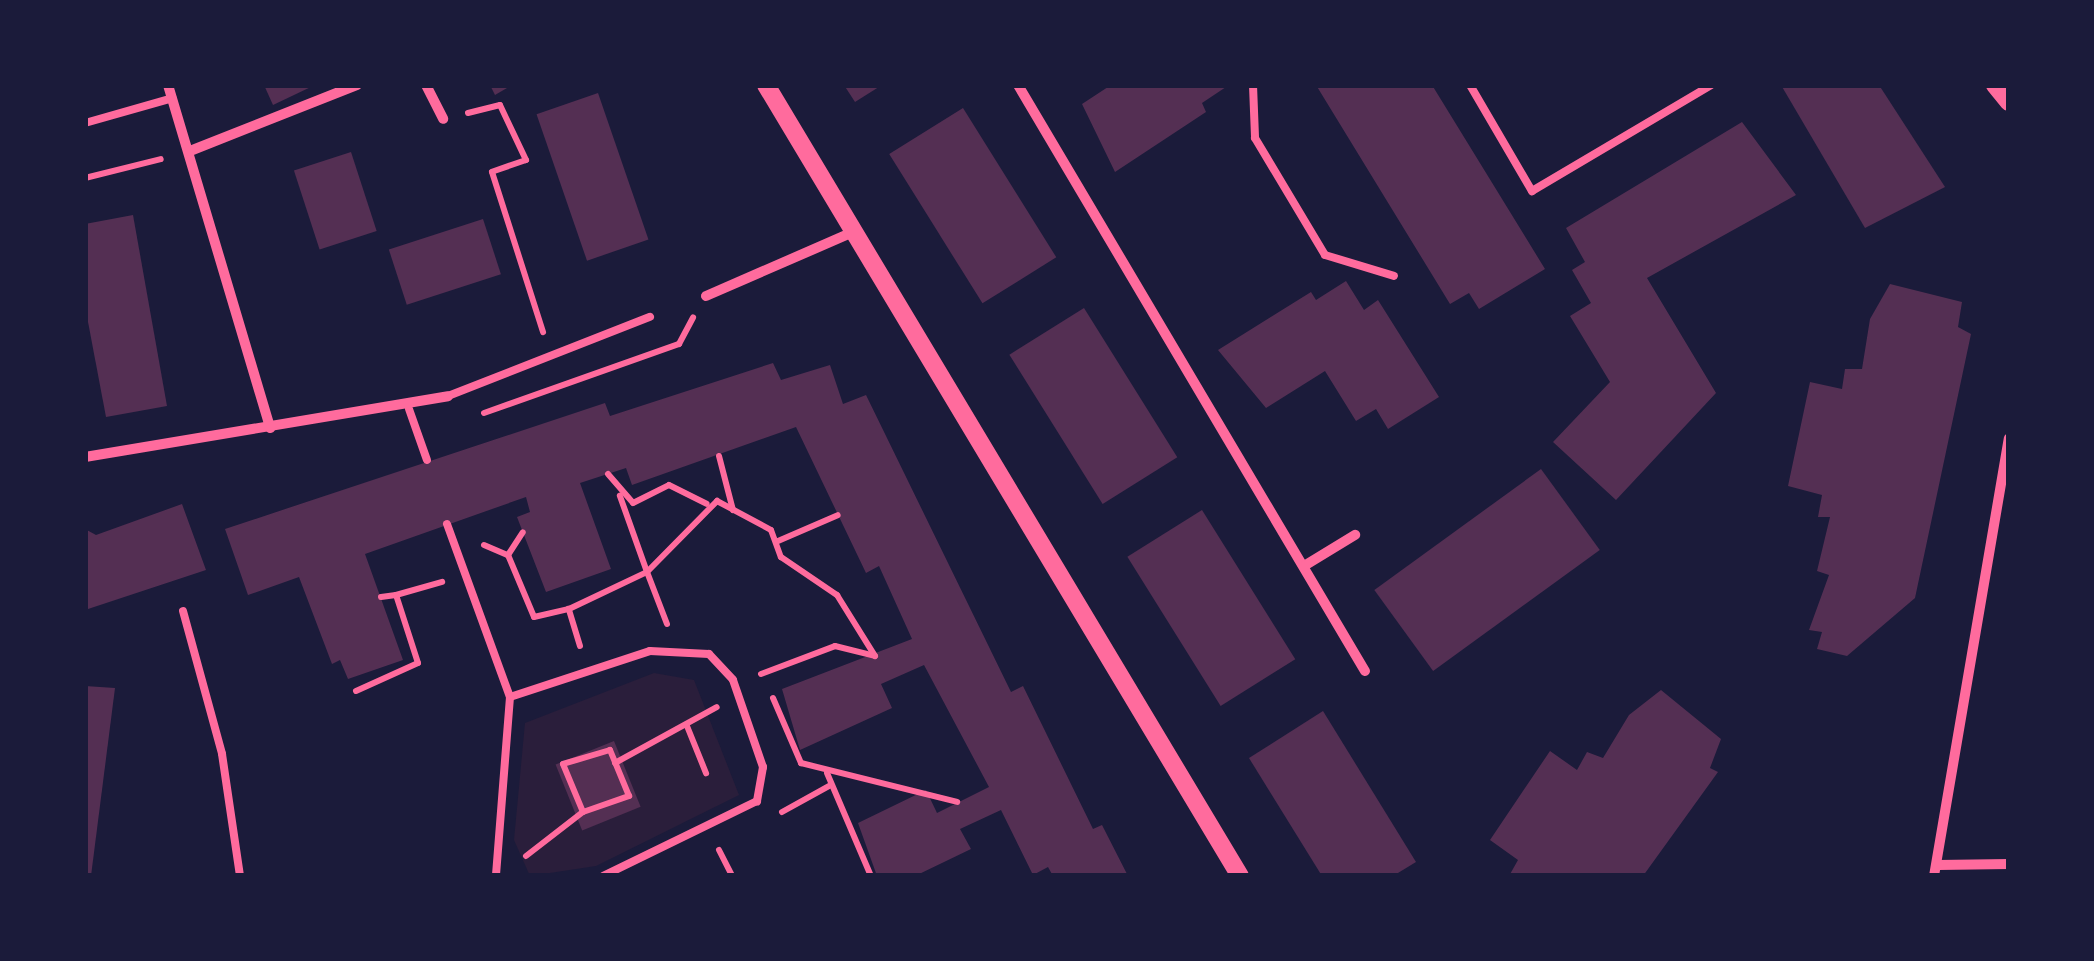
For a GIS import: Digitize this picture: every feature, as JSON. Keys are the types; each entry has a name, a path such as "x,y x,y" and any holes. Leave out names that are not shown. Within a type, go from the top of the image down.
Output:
{"street":[{"path":"168,85 270,428"},
{"path":"190,151 357,85"},
{"path":"426,85 442,120"},
{"path":"766,85 1240,876"},
{"path":"1018,85 1364,671"},
{"path":"1996,85 2009,102"},
{"path":"706,296 853,232"},
{"path":"85,457 409,409 448,396"},
{"path":"2009,438 1936,871 2009,864"},
{"path":"1304,566 1355,535"}],"lane":[{"path":"1253,85 1254,138 1325,255 1394,276"},
{"path":"1470,85 1532,191 1711,85"},
{"path":"85,123 173,98"},
{"path":"448,396 650,316"},
{"path":"409,409 427,460"},
{"path":"447,524 463,577 510,697 496,871"},
{"path":"183,611 222,754 240,876"},
{"path":"510,697 588,672 677,652 708,654 738,693 764,767 757,801 603,876"}],"path":[{"path":"442,120 500,105 526,160 492,172 551,355"},
{"path":"85,178 190,151"},
{"path":"719,456 734,511"},
{"path":"608,474 620,496 677,652"},
{"path":"620,496 633,503 669,485 706,504 734,511 778,541 782,557 837,594 875,656 834,646 762,674"},
{"path":"454,548 478,542 508,555 534,617 569,609 647,572 706,504"},
{"path":"778,541 838,515"},
{"path":"508,555 524,532"},
{"path":"380,597 463,577"},
{"path":"356,691 418,663 396,595"},
{"path":"569,609 588,672"},
{"path":"718,664 737,662 762,674 801,763 826,773 958,802"},
{"path":"615,763 631,747 687,726 738,693"},
{"path":"687,726 706,773"},
{"path":"496,871 529,855 584,812 629,796 610,750 563,764 584,812"},
{"path":"826,773 870,876"}],"shaded area":[{"path":"654,673 694,680 739,795 596,866 530,876 514,840 525,723"}],"building":[{"path":"264,85 315,85 273,105"},
{"path":"490,85 512,85 495,95"},
{"path":"844,85 882,85 855,102"},
{"path":"1111,85 1229,85 1202,103 1206,112 1115,172 1082,104"},
{"path":"1316,85 1432,85 1545,269 1479,309 1469,293 1450,304"},
{"path":"1781,85 1879,85 1945,187 1865,228"},
{"path":"598,93 648,240 587,261 537,114"},
{"path":"963,108 1056,257 982,303 889,154"},
{"path":"1742,122 1796,195 1647,278 1716,393 1616,500 1553,442 1610,382 1570,316 1591,303 1572,270 1585,262 1566,228"},
{"path":"351,152 377,231 320,249 294,171"},
{"path":"133,215 167,406 106,417 85,306 85,224"},
{"path":"483,219 501,274 407,305 389,250"},
{"path":"1346,281 1364,310 1378,300 1439,397 1388,429 1376,409 1356,421 1325,371 1266,408 1218,350 1311,292 1316,300"},
{"path":"1890,284 1962,302 1958,327 1971,334 1915,598 1847,656 1817,649 1822,632 1809,630 1829,575 1817,571 1830,517 1818,517 1822,495 1788,486 1810,382 1842,389 1845,369 1862,369 1870,319"},
{"path":"1084,308 1177,457 1103,504 1009,355"},
{"path":"773,363 781,380 830,365 843,404 866,395 1011,692 1023,686 1093,829 1102,825 1128,876 1053,876 1048,867 1033,875 1001,810 960,829 971,849 915,876 877,876 858,823 926,790 937,813 989,787 924,665 881,684 892,708 800,750 782,689 912,639 879,566 866,573 796,427 632,485 626,468 580,483 611,569 546,592 517,517 530,512 526,497 365,554 403,660 348,679 340,660 332,664 299,577 248,595 225,529 605,403 610,416"},
{"path":"1541,469 1600,550 1433,671 1374,590"},
{"path":"182,504 206,570 85,610 85,529 96,535"},
{"path":"1202,510 1295,659 1221,706 1127,557"},
{"path":"85,686 115,688 91,876 85,876"},
{"path":"1661,690 1721,739 1710,768 1718,772 1643,876 1509,876 1518,860 1490,840 1550,751 1577,770 1587,752 1603,758 1629,715"},
{"path":"1323,711 1416,862 1393,876 1322,876 1249,758"},
{"path":"614,741 641,807 582,830 556,765"}]}
